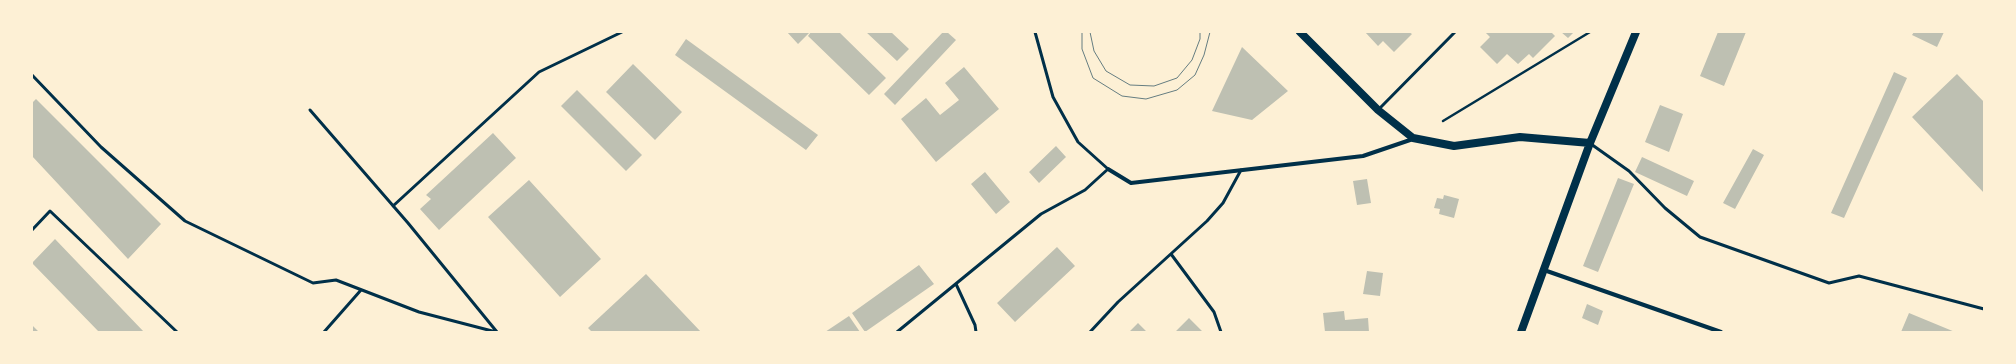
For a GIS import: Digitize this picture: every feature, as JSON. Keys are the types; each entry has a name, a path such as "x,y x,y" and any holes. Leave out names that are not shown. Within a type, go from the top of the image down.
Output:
{"main road":[{"path":"1300,32 1378,110 1413,138 1454,146 1520,137 1590,143"},
{"path":"1521,332 1590,143 1636,32"}],"street":[{"path":"1108,169 1131,183 1363,156 1413,138"},
{"path":"1544,270 1721,332"}],"lane":[{"path":"394,206 539,72 622,32"},
{"path":"897,332 1041,214 1086,190 1108,169 1078,142 1053,97 1035,32"},
{"path":"1378,110 1456,32"},
{"path":"32,76 101,147 185,222 313,283 336,280 419,312 497,332"},
{"path":"310,110 394,206 497,332"},
{"path":"1590,143 1629,171 1665,208 1700,237 1829,283 1859,276 1984,309"},
{"path":"1090,332 1118,302 1171,254 1223,203 1241,170"},
{"path":"32,230 50,211 176,332"},
{"path":"1171,254 1214,312 1221,332"},
{"path":"956,284 975,325 976,332"},
{"path":"324,332 361,290"}],"path":[{"path":"1444,121 1590,32"}],"building":[{"path":"787,32 810,32 798,44"},
{"path":"811,32 839,32 886,78 869,95 808,36"},
{"path":"866,32 891,32 909,49 897,61"},
{"path":"943,32 947,32 956,40 895,105 884,94"},
{"path":"1365,32 1409,32 1412,34 1394,52 1383,41 1378,46"},
{"path":"1485,32 1551,32 1555,36 1533,58 1529,54 1518,64 1507,54 1497,64 1480,47 1490,37"},
{"path":"1561,32 1574,32 1568,38"},
{"path":"1718,32 1746,32 1724,86 1700,76"},
{"path":"1914,32 1944,32 1937,47 1912,35"},
{"path":"686,39 818,135 806,150 675,55"},
{"path":"1242,47 1288,91 1252,120 1212,111"},
{"path":"633,64 682,112 655,140 606,92"},
{"path":"964,67 999,109 936,162 901,119 926,98 940,115 959,100 945,83"},
{"path":"1894,72 1907,78 1844,218 1831,213"},
{"path":"1957,74 1984,102 1984,193 1912,117"},
{"path":"577,90 642,155 626,171 561,106"},
{"path":"36,99 161,224 128,259 32,156 32,103"},
{"path":"1660,105 1683,114 1669,152 1645,142"},
{"path":"493,133 516,158 439,230 420,209 431,199 426,195"},
{"path":"1056,146 1066,157 1039,183 1029,172"},
{"path":"1753,149 1764,155 1735,209 1723,203"},
{"path":"1642,157 1694,181 1687,196 1635,172"},
{"path":"985,172 1010,202 996,214 971,184"},
{"path":"1618,178 1634,184 1598,272 1583,266"},
{"path":"1367,179 1371,203 1357,205 1353,181"},
{"path":"529,180 601,259 560,297 488,217"},
{"path":"1444,195 1459,199 1454,218 1439,214 1440,209 1434,208 1437,198 1443,199"},
{"path":"55,239 144,332 99,332 32,263"},
{"path":"1057,247 1075,266 1015,322 997,303"},
{"path":"919,265 934,284 865,332 852,313"},
{"path":"1367,271 1383,273 1380,296 1363,294"},
{"path":"646,274 701,332 592,332 588,328"},
{"path":"1587,304 1603,311 1598,325 1582,318"},
{"path":"1344,311 1345,320 1368,318 1369,332 1325,332 1323,313"},
{"path":"1909,313 1955,332 1901,332"},
{"path":"849,316 860,332 825,332"},
{"path":"1189,318 1203,332 1175,332"},
{"path":"1138,323 1147,332 1129,332"},
{"path":"32,325 39,332 32,332"}],"tram line":[{"path":"1082,32 1082,49 1093,78 1122,96 1146,99 1177,90 1195,75 1204,55 1210,32"},
{"path":"1090,32 1094,51 1106,71 1130,85 1154,86 1177,78 1192,60 1200,39 1200,32"}]}
